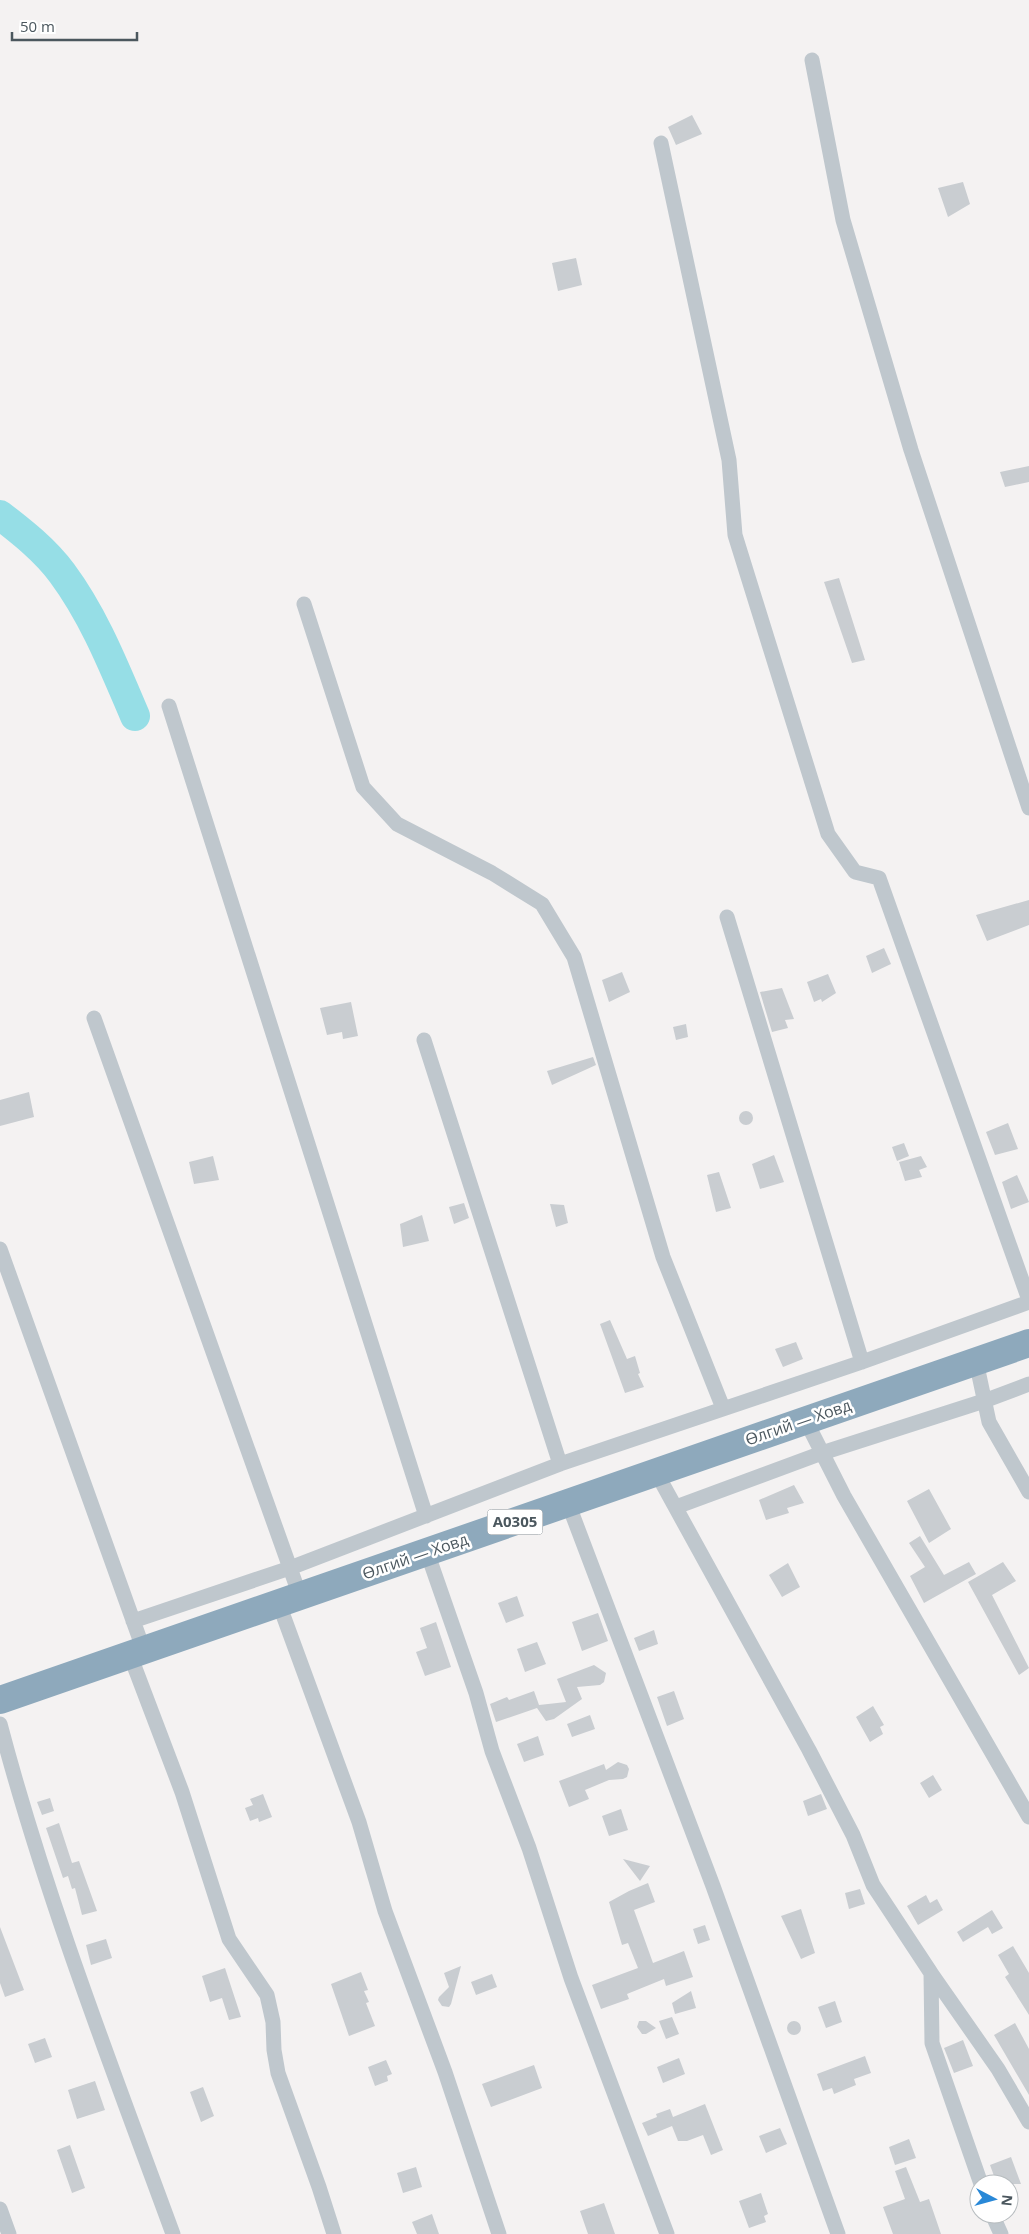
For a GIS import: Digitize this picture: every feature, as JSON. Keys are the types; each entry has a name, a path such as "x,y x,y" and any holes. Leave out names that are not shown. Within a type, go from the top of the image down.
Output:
{"highway":[{"name":"Өлгий — Ховд","path":"0,1700 805,1419 1029,1343"}],"street":[{"path":"812,60 843,220 911,450 1029,808"},
{"path":"133,1621 290,1568 560,1464 862,1362 1029,1301 879,878 855,872 828,834 735,535 729,460 661,143"},
{"path":"304,604 363,787 397,824 492,873 542,904 574,958 663,1258 723,1408"},
{"path":"169,706 426,1516"},
{"path":"727,917 862,1362"},
{"path":"94,1018 290,1568 290,1600 385,1911 445,2072 499,2234"},
{"path":"424,1040 560,1464"},
{"path":"0,1249 133,1621 137,1653 229,1940 267,1995 273,2022 278,2073 320,2187 334,2234"},
{"path":"976,1361 989,1422 1029,1492"},
{"path":"676,1507 822,1453 984,1401 1029,1384"},
{"path":"805,1419 844,1496 1029,1817"},
{"path":"656,1472 809,1750 853,1835 873,1885 998,2069 1029,2122"},
{"path":"568,1503 713,1886 838,2234"},
{"path":"428,1552 476,1693 492,1751 529,1848 571,1978 667,2234"},
{"path":"0,1724 26,1820 58,1919 173,2234"},
{"path":"931,1973 932,2043 978,2174"},
{"path":"0,2209 9,2234"}],"building":[{"path":"692,115 702,134 676,145 668,127"},
{"path":"963,182 970,204 948,217 938,188"},
{"path":"576,258 582,285 558,291 552,263"},
{"path":"1029,466 1029,482 1005,487 1000,472"},
{"path":"839,578 865,660 852,663 824,582"},
{"path":"1029,900 1029,925 987,941 976,915"},
{"path":"884,948 891,964 872,973 866,956"},
{"path":"622,972 630,992 609,1002 602,980"},
{"path":"828,974 836,993 822,1002 821,999 814,1002 807,982"},
{"path":"782,988 794,1019 785,1020 788,1028 772,1032 760,992"},
{"path":"351,1002 358,1036 343,1039 342,1032 327,1035 320,1008"},
{"path":"686,1024 688,1037 676,1040 673,1027"},
{"path":"593,1057 596,1065 552,1085 547,1071"},
{"path":"29,1092 34,1117 0,1126 0,1100"},
{"path":"743,1111 749,1111 753,1118 749,1125 743,1125 739,1121 739,1115"},
{"path":"1008,1123 1018,1149 995,1155 986,1132"},
{"path":"904,1143 909,1156 897,1161 892,1147"},
{"path":"774,1155 784,1182 760,1189 752,1164"},
{"path":"213,1156 219,1180 194,1184 189,1162"},
{"path":"921,1156 927,1167 919,1170 922,1177 905,1181 899,1162"},
{"path":"719,1172 731,1208 716,1212 707,1175"},
{"path":"1017,1175 1029,1202 1011,1209 1002,1182"},
{"path":"464,1203 469,1218 454,1224 449,1207"},
{"path":"550,1204 564,1205 568,1223 556,1227"},
{"path":"422,1215 429,1241 403,1247 400,1224"},
{"path":"610,1320 627,1359 635,1356 640,1373 638,1374 644,1387 625,1393 600,1324"},
{"path":"796,1342 803,1359 783,1367 775,1349"},
{"path":"794,1485 804,1503 787,1508 789,1513 766,1520 759,1500"},
{"path":"929,1489 951,1529 929,1543 907,1501"},
{"path":"920,1536 944,1575 969,1562 976,1574 924,1603 910,1576 925,1567 909,1543"},
{"path":"1003,1562 1016,1581 992,1595 1029,1668 1019,1675 968,1582"},
{"path":"788,1563 800,1587 782,1597 769,1575"},
{"path":"517,1596 524,1616 506,1623 498,1603"},
{"path":"598,1613 608,1641 582,1651 572,1622"},
{"path":"436,1622 451,1667 425,1676 416,1652 427,1648 420,1628"},
{"path":"654,1630 658,1644 639,1651 634,1638"},
{"path":"537,1642 546,1664 525,1672 517,1649"},
{"path":"594,1665 606,1673 604,1682 600,1685 577,1687 582,1699 554,1719 546,1721 537,1708 496,1722 490,1704 507,1697 509,1700 534,1691 539,1705 566,1702 557,1679"},
{"path":"674,1691 684,1719 667,1726 657,1697"},
{"path":"873,1706 884,1725 880,1727 883,1734 870,1742 856,1717"},
{"path":"590,1715 595,1729 572,1737 567,1724"},
{"path":"538,1736 544,1755 524,1762 517,1744"},
{"path":"618,1762 627,1765 629,1769 627,1777 609,1780 585,1790 589,1799 569,1807 559,1781 604,1764 606,1770"},
{"path":"933,1775 942,1790 929,1798 920,1783"},
{"path":"263,1794 272,1817 259,1822 258,1818 250,1821 245,1808 253,1805 250,1799"},
{"path":"821,1794 827,1809 808,1816 803,1801"},
{"path":"50,1798 54,1811 42,1815 37,1802"},
{"path":"621,1809 628,1830 609,1836 602,1816"},
{"path":"59,1823 72,1863 79,1861 97,1911 82,1915 75,1888 72,1889 68,1876 63,1878 46,1828"},
{"path":"623,1859 650,1866 640,1881"},
{"path":"648,1883 655,1902 634,1910 653,1963 684,1951 693,1977 666,1986 664,1979 627,1994 629,1999 601,2009 592,1985 638,1968 628,1943 622,1945 609,1902"},
{"path":"860,1889 865,1904 849,1909 845,1893"},
{"path":"926,1895 930,1903 937,1899 943,1910 918,1925 907,1906"},
{"path":"801,1909 815,1953 801,1959 781,1916"},
{"path":"992,1910 1003,1928 992,1934 988,1927 963,1942 957,1932"},
{"path":"705,1925 710,1940 698,1944 693,1929"},
{"path":"0,1927 24,1990 5,1997 0,1983"},
{"path":"106,1939 112,1958 91,1965 86,1945"},
{"path":"1013,1946 1029,1973 1029,2015 1005,1977 1009,1974 998,1955"},
{"path":"461,1966 451,2004 449,2007 442,2006 438,2000 439,1997 449,1987 444,1973"},
{"path":"225,1968 241,2017 229,2020 222,1998 210,2002 202,1976"},
{"path":"361,1972 368,1990 364,1991 369,2002 366,2003 375,2026 349,2036 331,1984"},
{"path":"492,1974 497,1987 476,1995 471,1982"},
{"path":"691,1991 696,2008 675,2014 672,2003"},
{"path":"835,2001 842,2022 826,2028 818,2007"},
{"path":"672,2017 679,2034 666,2039 659,2021"},
{"path":"639,2021 646,2021 656,2028 646,2034 642,2034 637,2027"},
{"path":"791,2021 797,2021 801,2028 797,2035 791,2035 787,2031 787,2025"},
{"path":"1015,2023 1029,2049 1029,2095 994,2035"},
{"path":"45,2038 52,2057 35,2063 28,2044"},
{"path":"963,2040 973,2066 954,2073 944,2048"},
{"path":"865,2056 871,2073 854,2079 856,2085 834,2094 832,2088 823,2091 817,2074"},
{"path":"679,2058 685,2074 663,2083 657,2067"},
{"path":"386,2060 392,2074 387,2076 388,2081 375,2086 368,2067"},
{"path":"534,2065 542,2088 491,2107 482,2084"},
{"path":"95,2081 105,2110 77,2119 68,2090"},
{"path":"203,2087 214,2116 201,2122 190,2092"},
{"path":"705,2104 723,2150 711,2155 703,2135 687,2141 678,2141 672,2126 648,2136 642,2123 657,2117 656,2114 670,2109 673,2117"},
{"path":"780,2128 787,2144 766,2153 759,2136"},
{"path":"909,2139 916,2158 895,2165 889,2147"},
{"path":"70,2145 85,2188 72,2193 57,2150"},
{"path":"1011,2157 1017,2174 993,2174 990,2165"},
{"path":"416,2167 422,2187 403,2193 397,2173"},
{"path":"906,2167 920,2202 929,2199 941,2234 893,2234 883,2207 905,2199 895,2171"},
{"path":"761,2193 768,2214 764,2216 766,2222 749,2228 739,2201"},
{"path":"604,2203 615,2234 588,2234 580,2211"},
{"path":"432,2214 439,2234 417,2234 412,2222"}],"waterway":[{"path":"0,515 41,549 73,589 103,642 135,716"}]}
